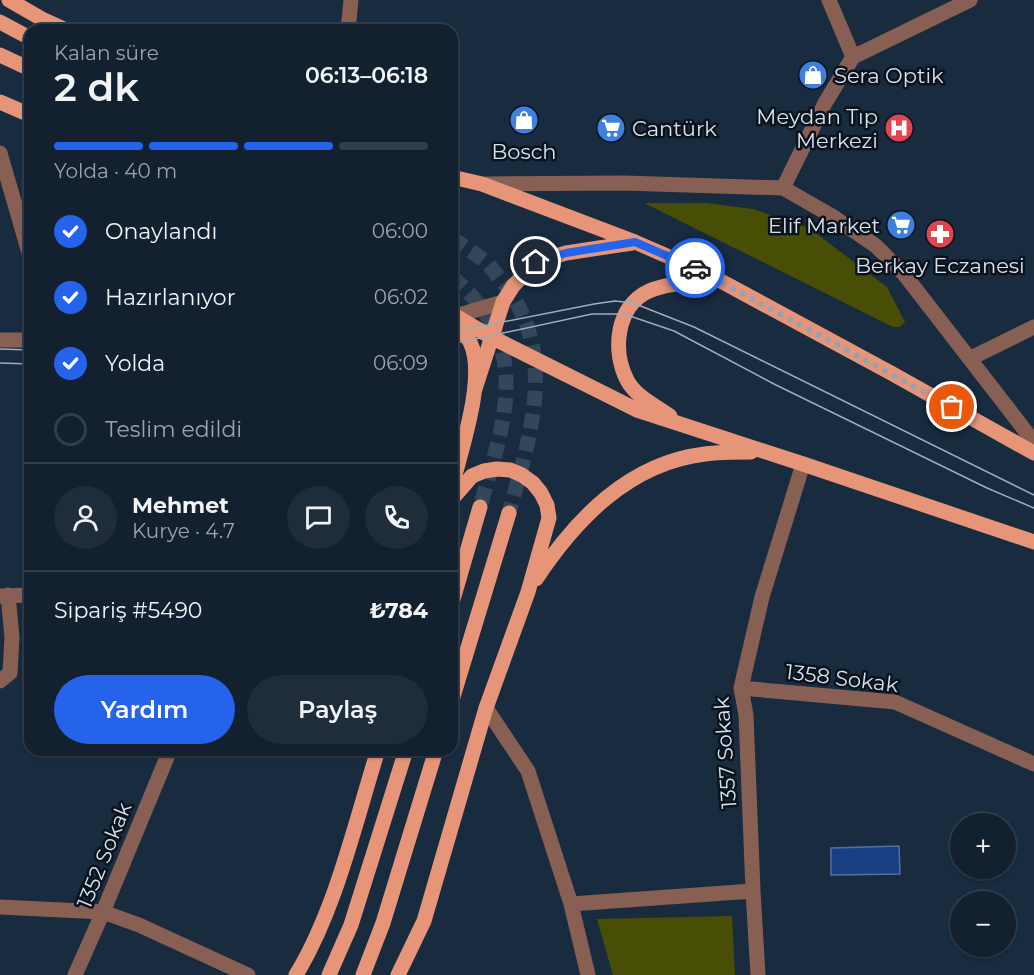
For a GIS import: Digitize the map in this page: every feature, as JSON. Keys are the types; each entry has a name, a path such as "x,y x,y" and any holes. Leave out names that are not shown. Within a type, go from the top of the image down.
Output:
{"main road":[{"path":"9,0 53,24"},
{"path":"0,22 24,35"},
{"path":"0,55 24,66"},
{"path":"0,102 24,112"},
{"path":"458,178 482,184 635,242 706,273 1034,453"},
{"path":"458,460 490,337 503,302 513,286 536,262 566,253 635,242"},
{"path":"682,424 643,398 627,381 619,352 619,333 627,309 646,292 668,284 717,280"},
{"path":"458,320 637,410 1034,542"},
{"path":"458,324 470,341 477,361 475,388"},
{"path":"528,592 551,557 576,526 599,503 639,474 671,462 704,454 762,451"},
{"path":"398,975 424,921 486,708 528,592 549,518 547,505 533,483 510,470 484,471 471,476 458,492"},
{"path":"458,582 480,507"},
{"path":"458,680 509,513"},
{"path":"296,975 309,954 331,899 376,756"},
{"path":"329,975 351,926 404,756"},
{"path":"363,975 383,923 434,756"}],"street":[{"path":"349,24 351,0"},
{"path":"829,0 853,57"},
{"path":"783,188 825,103 853,57 970,0"},
{"path":"0,153 24,235"},
{"path":"482,184 612,183 783,188 832,216 876,246 904,274 1034,442"},
{"path":"458,316 503,302"},
{"path":"971,358 1034,327"},
{"path":"0,340 24,340"},
{"name":"1357 Sokak","path":"758,975 746,715 741,688 762,597 803,464"},
{"path":"0,681 10,673 12,637 4,596 24,595"},
{"name":"1358 Sokak","path":"741,688 895,702 1034,764"},
{"path":"486,708 528,771 571,904 588,975"},
{"name":"1352 Sokak","path":"75,975 104,912 168,756"},
{"path":"571,904 753,891"},
{"path":"0,907 104,912 248,975"}],"green space":[{"path":"644,203 706,203 753,209 809,228 887,287 905,322 900,327 893,327"},
{"path":"732,916 735,975 613,975 597,919"}],"water":[{"path":"899,846 900,874 831,875 831,848"}],"tunnel":[{"path":"458,242 486,262 501,280 519,307 530,335 535,364 535,393 525,453 509,513"},
{"path":"458,283 478,303 494,330 503,357 506,385 504,414 498,444 480,507"}],"tram line":[{"path":"458,331 594,304 615,301 633,303 694,327 1034,495"},
{"path":"458,343 592,314 624,314 674,331 776,385 987,488 1034,508"},
{"path":"0,349 24,350"},
{"path":"0,363 24,364"}],"way so far":[{"path":"695,268 952,407"}],"place":[{"name":"Sera Optik","path":"813,75"},
{"name":"Bosch","path":"524,120"},
{"name":"Cantürk","path":"611,128"},
{"name":"Meydan Tıp Merkezi","path":"899,128"},
{"name":"Elif Market","path":"901,225"},
{"name":"Berkay Eczanesi","path":"940,234"}],"route":[{"path":"536,262 566,253 635,242 695,268"}]}
